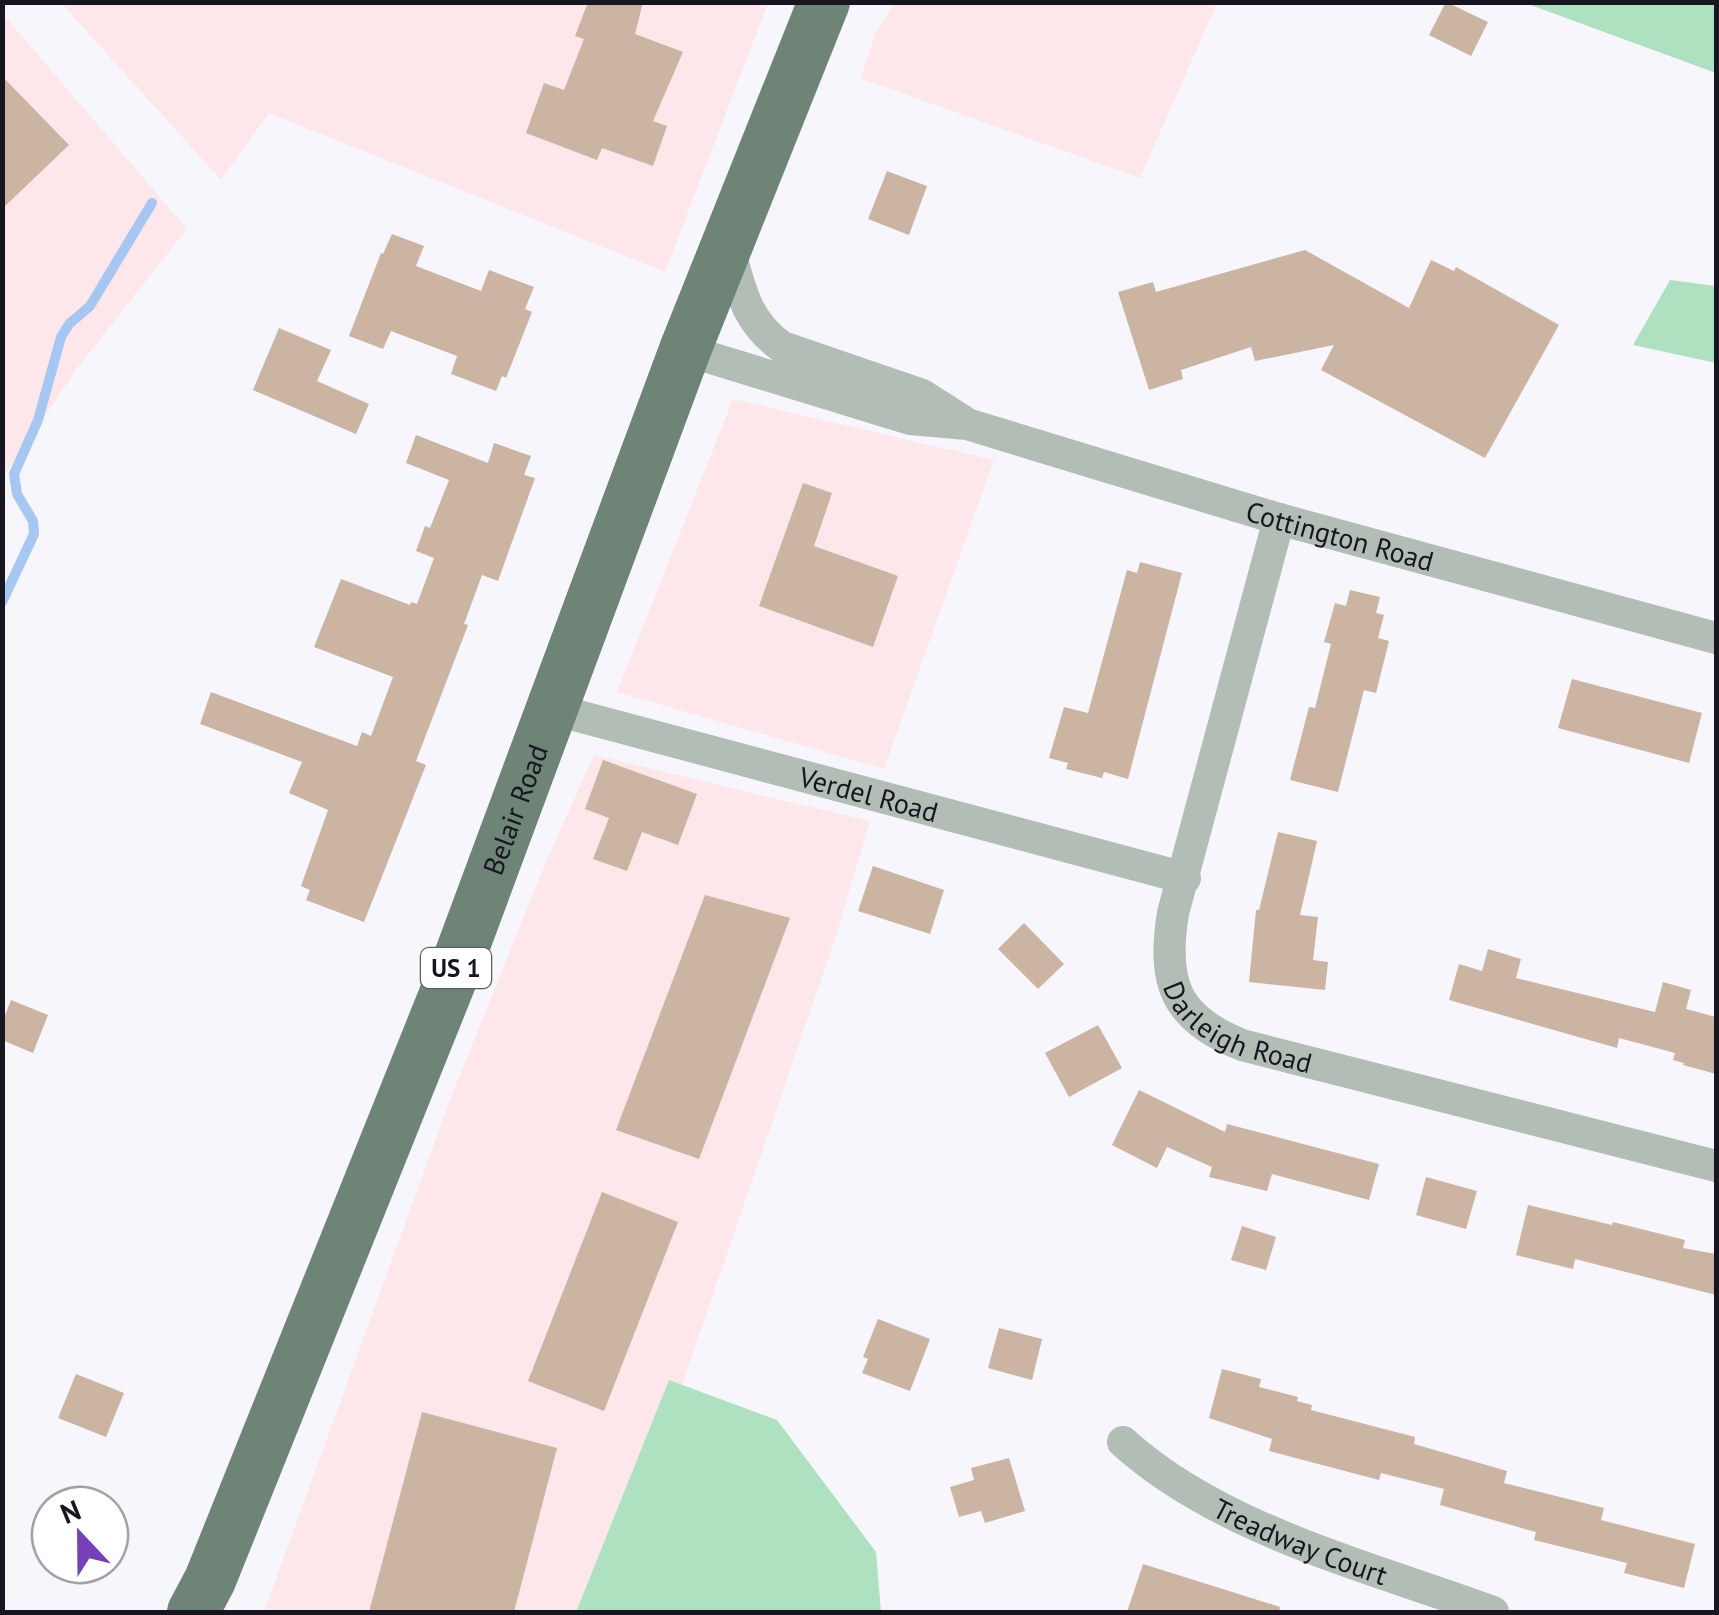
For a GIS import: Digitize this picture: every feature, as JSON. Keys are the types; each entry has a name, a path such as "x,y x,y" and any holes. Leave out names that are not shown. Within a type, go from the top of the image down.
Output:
{"highway":[{"name":"Belair Road","path":"193,1612 210,1580 456,966 685,350 824,2"}],"street":[{"name":"Cottington Road","path":"727,242 751,316 762,333 782,347 922,394 967,424"},
{"name":"Cottington Road","path":"685,350 910,419 967,424 1279,519 1716,638"},
{"name":"Darleigh Road","path":"1279,519 1174,913 1168,947 1171,979 1186,1009 1210,1032 1242,1045 1716,1166"},
{"name":"Verdel Road","path":"552,710 1186,878"},
{"name":"Treadway Court","path":"1123,1442 1150,1467 1233,1516 1493,1612"}],"shaded area":[{"path":"894,2 1217,3 1140,178 860,78 876,33"},
{"path":"61,3 768,3 665,272 269,113 221,180"},
{"path":"3,14 187,229 78,367 3,477"},
{"path":"733,399 994,460 884,769 617,692"},
{"path":"594,755 870,821 836,936 682,1385 669,1381 576,1612 264,1612 451,1097 548,857"}],"green space":[{"path":"1525,3 1716,3 1716,73 1536,7"},
{"path":"1670,280 1716,286 1716,363 1633,345"},
{"path":"669,1380 777,1420 876,1552 881,1612 576,1612"}],"building":[{"path":"588,2 643,2 635,34 683,52 653,121 667,126 653,166 602,148 597,160 526,133 544,83 564,90 584,39 575,36"},
{"path":"1446,2 1488,22 1471,56 1429,35"},
{"path":"2,76 69,145 2,209"},
{"path":"887,171 927,186 909,235 868,219"},
{"path":"392,234 424,246 416,266 481,291 489,270 534,287 525,309 532,312 506,378 502,376 496,391 451,374 457,356 391,331 383,349 349,336"},
{"path":"1305,250 1409,308 1431,260 1454,271 1456,267 1559,325 1485,458 1321,370 1334,345 1255,361 1251,347 1181,370 1183,379 1149,390 1118,292 1153,282 1156,292"},
{"path":"279,328 331,350 317,381 369,404 356,434 253,390"},
{"path":"416,435 488,463 494,443 531,456 524,475 535,478 498,581 482,575 464,624 468,625 416,761 426,765 364,922 306,900 310,890 301,886 328,810 289,793 302,762 200,724 211,692 357,746 362,732 371,736 393,677 314,647 341,579 410,605 417,604 434,558 416,551 425,526 430,528 449,480 406,463"},
{"path":"803,483 832,493 814,546 898,576 873,647 759,606"},
{"path":"1140,562 1182,573 1128,779 1104,772 1102,778 1066,769 1068,763 1049,758 1064,707 1088,713 1127,570 1137,573"},
{"path":"1350,590 1380,597 1376,613 1384,615 1378,638 1389,641 1376,693 1364,690 1338,792 1290,780 1309,707 1315,708 1331,644 1324,642 1335,603 1346,606"},
{"path":"1572,679 1702,713 1689,763 1558,728"},
{"path":"603,760 697,794 678,845 642,832 627,871 593,859 609,818 585,809"},
{"path":"1278,832 1317,841 1300,915 1318,917 1313,960 1328,962 1325,990 1249,982 1256,910"},
{"path":"873,866 944,890 930,934 858,911"},
{"path":"705,895 790,918 699,1159 616,1130"},
{"path":"1024,923 1064,964 1038,989 998,949"},
{"path":"1488,949 1521,959 1516,978 1655,1012 1663,982 1691,990 1686,1009 1716,1017 1716,1074 1673,1060 1675,1053 1619,1038 1617,1048 1449,1000 1459,964 1482,971"},
{"path":"11,1000 48,1015 33,1053 2,1040 2,1023"},
{"path":"1098,1025 1122,1068 1069,1097 1045,1053"},
{"path":"1139,1090 1225,1132 1227,1124 1379,1164 1369,1200 1272,1174 1267,1191 1209,1177 1212,1167 1167,1147 1157,1168 1112,1145"},
{"path":"1426,1177 1477,1191 1466,1229 1416,1215"},
{"path":"602,1192 678,1222 604,1411 528,1381"},
{"path":"1528,1205 1685,1240 1683,1248 1716,1254 1716,1295 1575,1259 1573,1269 1516,1255"},
{"path":"1242,1226 1276,1237 1266,1270 1231,1260"},
{"path":"878,1319 930,1339 910,1391 862,1373 868,1359 863,1357"},
{"path":"999,1328 1042,1339 1032,1380 988,1368"},
{"path":"1222,1369 1261,1379 1259,1387 1298,1397 1297,1401 1312,1405 1311,1410 1415,1437 1414,1444 1507,1471 1504,1483 1604,1508 1601,1520 1695,1544 1684,1588 1624,1573 1627,1563 1534,1540 1536,1532 1440,1505 1444,1489 1381,1473 1379,1480 1269,1451 1272,1439 1209,1418"},
{"path":"76,1374 124,1393 106,1437 58,1418"},
{"path":"422,1412 557,1448 514,1612 369,1612"},
{"path":"1009,1458 1025,1511 985,1523 981,1511 959,1517 950,1487 974,1480 971,1468"},
{"path":"1143,1564 1280,1607 1279,1612 1127,1612"}],"waterway":[{"path":"2,602 34,534 33,521 17,494 14,474 38,420 61,337 69,324 90,306 152,203"}]}
